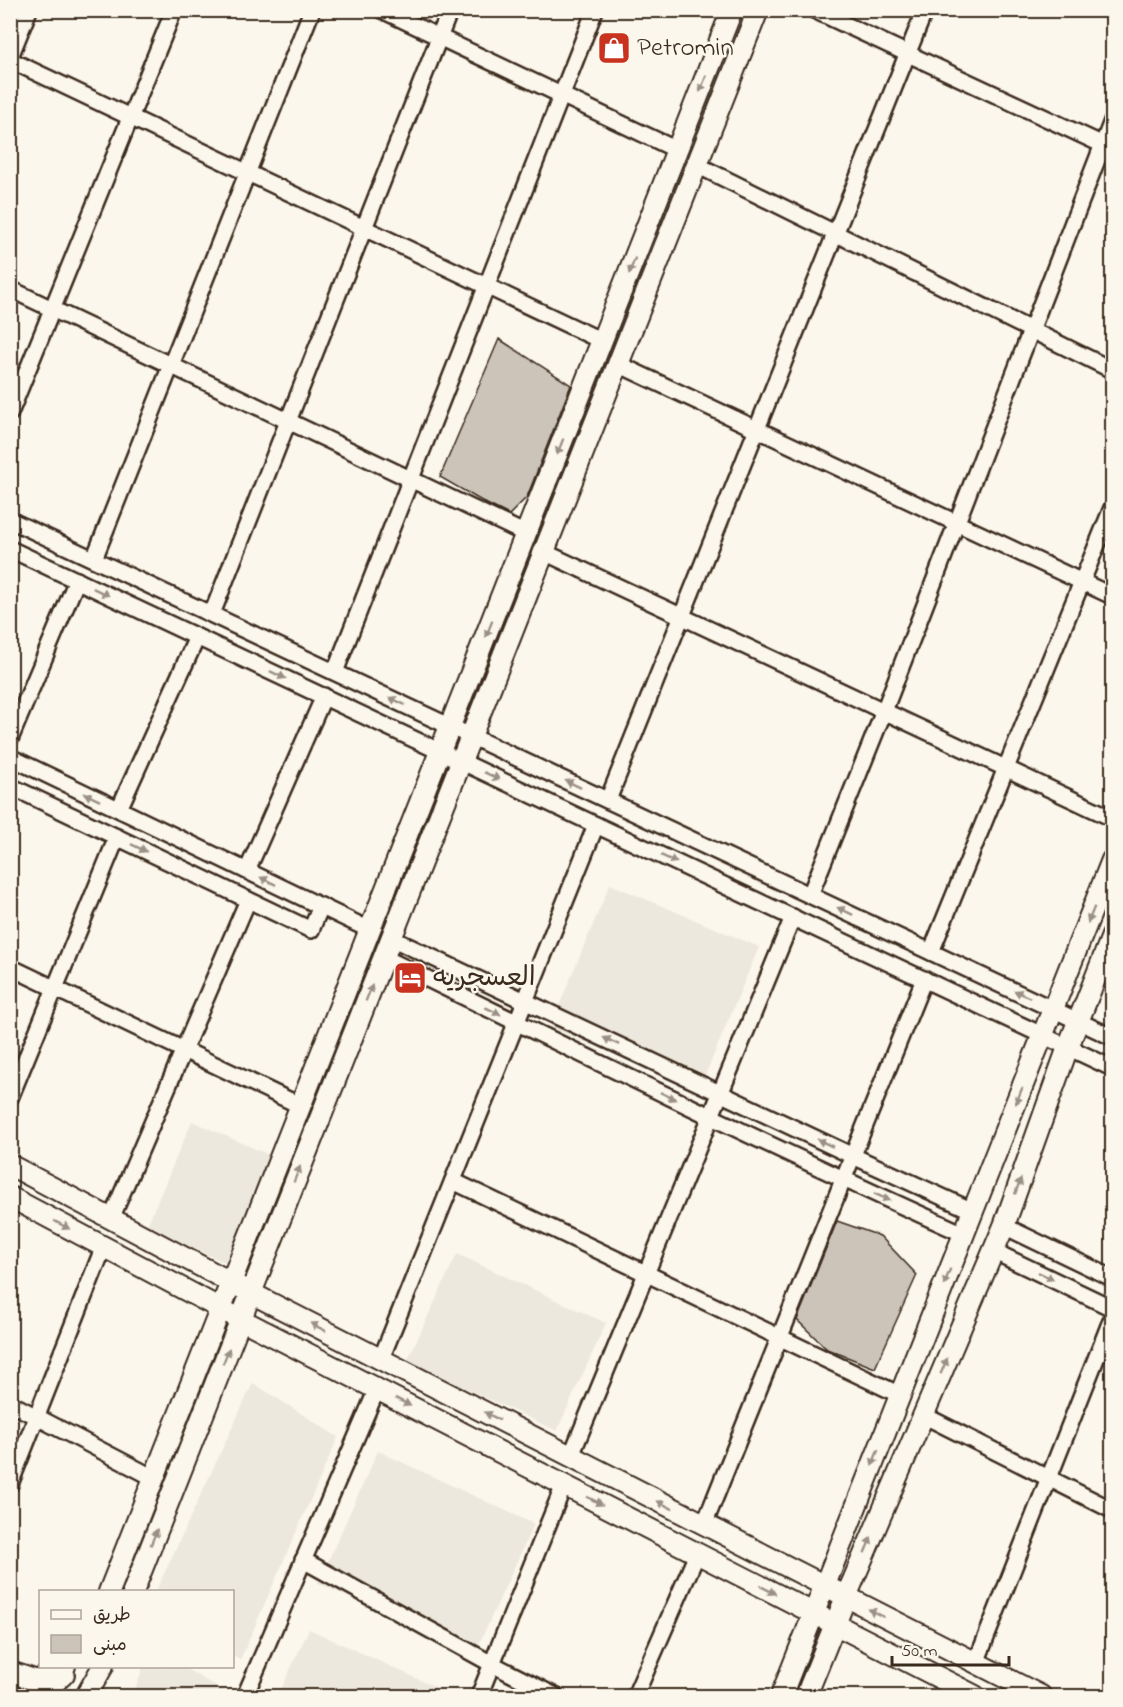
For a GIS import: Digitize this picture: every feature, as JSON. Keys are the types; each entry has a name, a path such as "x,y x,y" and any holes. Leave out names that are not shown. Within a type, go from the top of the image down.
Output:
{"main road":[{"path":"110,1590 732,10"},
{"path":"134,1590 758,10"},
{"path":"781,1696 1113,860"},
{"path":"806,1696 1004,1226 1068,1047 1113,936"},
{"path":"10,1166 251,1293 1041,1696"},
{"path":"10,1197 240,1319 975,1696"},
{"path":"10,1672 37,1681 61,1668"},
{"path":"40,1696 71,1668"},
{"path":"86,1696 102,1668"}],"street":[{"path":"29,10 10,58 602,341"},
{"path":"10,413 174,10"},
{"path":"94,559 312,10"},
{"path":"382,10 677,150"},
{"path":"212,614 450,10"},
{"path":"335,672 595,10"},
{"path":"814,10 1107,146"},
{"path":"608,800 925,10"},
{"path":"810,895 884,711 1031,330 1107,146 1113,121"},
{"path":"697,165 1113,370"},
{"path":"10,289 526,534"},
{"path":"618,364 1113,596"},
{"path":"931,952 1113,508"},
{"path":"10,520 1113,1037"},
{"path":"10,549 1113,1068"},
{"path":"544,552 1113,818"},
{"path":"10,739 77,580"},
{"path":"119,809 197,637"},
{"path":"247,871 324,696"},
{"path":"10,758 370,930"},
{"path":"10,786 311,930 321,906"},
{"path":"381,1359 596,825"},
{"path":"10,1098 117,837"},
{"path":"111,1219 248,900"},
{"path":"571,1456 794,917"},
{"path":"391,938 973,1211"},
{"path":"383,957 843,1180 964,1234"},
{"path":"10,967 301,1106"},
{"path":"704,1525 924,979"},
{"path":"453,1181 900,1395"},
{"path":"1004,1226 1113,1278"},
{"path":"10,1484 104,1246"},
{"path":"993,1251 1113,1308"},
{"path":"976,1663 1113,1318"},
{"path":"245,1696 377,1389"},
{"path":"10,1403 154,1478"},
{"path":"923,1415 1113,1510"},
{"path":"479,1696 564,1485"},
{"path":"635,1696 697,1554"},
{"path":"303,1560 555,1696"},
{"path":"98,1696 103,1668"}],"shaded area":[{"path":"610,884 759,947 699,1090 550,1027"},
{"path":"192,1121 274,1157 229,1264 146,1228"},
{"path":"457,1254 606,1323 557,1431 407,1361"},
{"path":"253,1383 338,1437 240,1660 234,1657 234,1590 156,1590"},
{"path":"378,1451 534,1524 474,1655 318,1583"},
{"path":"309,1629 455,1696 278,1696"},
{"path":"143,1668 185,1668 227,1693 226,1696 133,1696"}],"building":[{"path":"499,339 571,385 527,497 509,515 440,477"},
{"path":"837,1221 880,1236 917,1275 875,1368 827,1349 797,1320"}],"place":[{"name":"Petromin","path":"614,48"},
{"name":"العسجريه","path":"410,978"}]}
